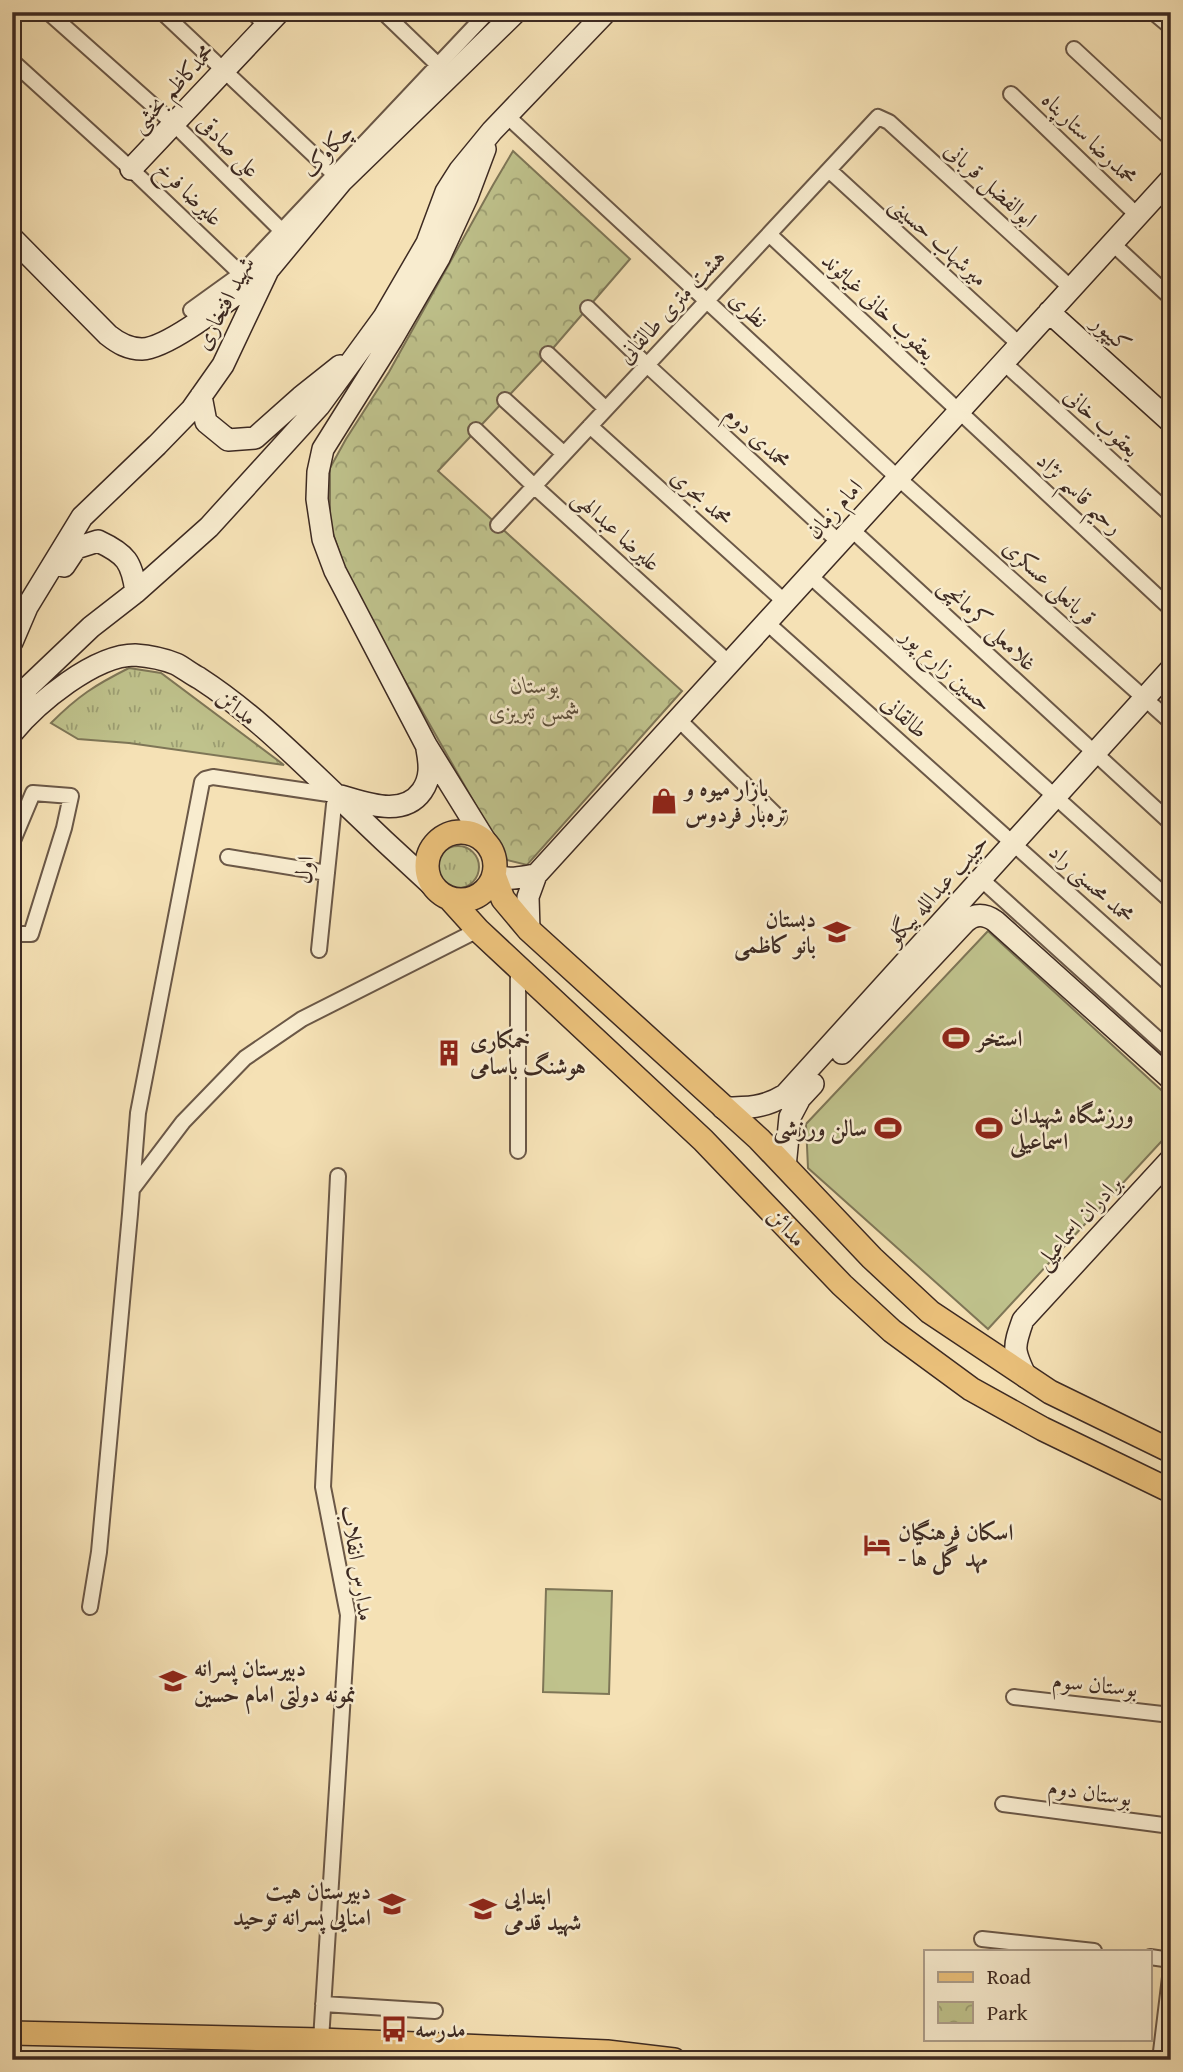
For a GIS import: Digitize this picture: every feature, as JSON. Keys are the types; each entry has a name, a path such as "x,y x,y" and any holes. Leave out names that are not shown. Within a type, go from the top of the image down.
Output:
{"main road":[{"name":"شهید افتخاری","path":"12,642 27,607 82,517 192,409 223,365 268,270 341,182 516,12"},
{"path":"12,711 28,687 91,627 136,592 209,527 319,406 384,317 427,243 446,192 460,170 492,131 606,12"},
{"name":"محمدکاظم بخشی","path":"131,169 225,70 266,17"},
{"path":"486,842 466,831 443,836 434,843 428,853 428,876 442,892 469,899 485,890 494,875 495,863 492,852 486,842 426,745 335,572 323,539 317,499 318,472 323,449 393,339 439,258 467,197 492,131"},
{"name":"امام زمان","path":"536,875 1137,215 1168,188"},
{"path":"12,237 108,335 121,345 142,349 176,337 268,270"},
{"name":"کیپور","path":"1049,312 1171,422"},
{"path":"201,396 206,422 228,440 254,438 359,351"},
{"path":"27,607 50,586 76,548 98,541 118,550 134,571 136,592"},
{"name":"مدائن","path":"12,733 60,689 97,663 133,655 175,663 222,693 295,754 335,795 442,892 478,930 703,1140 842,1285 892,1331 971,1389 1043,1429 1171,1491"},
{"name":"حبیب عبدالله بیگلو","path":"771,1104 785,1095 1171,669"},
{"path":"335,795 382,807 399,807 416,800 427,784 430,766 426,745"},
{"path":"494,875 502,878 536,875 528,897 529,930"},
{"name":"مدائن","path":"494,875 503,899 529,930 759,1139 872,1258 930,1312 1050,1392 1171,1451"},
{"name":"حبیب عبدالله بیگلو","path":"785,1167 790,1116 800,1098 971,917 984,915 995,921 1100,1001"},
{"path":"1100,1001 1171,1079"},
{"path":"723,1108 771,1104"},
{"path":"771,1104 767,1114 776,1122 790,1116"},
{"name":"برادران اسماعیلی","path":"1026,1377 1017,1359 1014,1345 1023,1320 1171,1159"},
{"path":"12,2033 321,2040 607,2052 674,2060"}],"street":[{"path":"12,18 18,12"},
{"name":"علی صادقی","path":"48,12 174,124 282,231"},
{"path":"162,12 335,175"},
{"path":"383,12 438,65"},
{"path":"1153,12 1171,27"},
{"name":"چکاوک","path":"191,310 241,274 486,13"},
{"path":"1074,49 1171,139"},
{"name":"علیرضا فرخ","path":"12,61 241,274"},
{"name":"محمدرضا ستارپناه","path":"1011,94 1137,215"},
{"name":"نظری","path":"507,116 898,478"},
{"name":"هشت متری طالقانی","path":"498,525 878,117"},
{"name":"ابوالفضل قربانی","path":"878,117 889,122 1071,288"},
{"name":"میرشهاب حسینی","path":"828,170 1019,344"},
{"name":"یعقوب خانی غیاثوند","path":"769,234 959,411"},
{"path":"1112,243 1171,298"},
{"name":"محمدی دوم","path":"588,308 647,365 845,536"},
{"path":"548,354 606,409"},
{"name":"یعقوب خانی","path":"1003,362 1171,515"},
{"path":"505,400 564,454"},
{"name":"رحیم قاسم نژاد","path":"959,411 1171,608"},
{"name":"محمد بحری","path":"590,426 785,602"},
{"name":"علیرضا عبدالهی","path":"476,430 729,663"},
{"name":"قربانعلی عسکری","path":"898,478 1171,722"},
{"name":"غلامعلی کرمانچی","path":"845,536 1095,753 1171,823"},
{"name":"حسین زارع پور","path":"809,575 1171,901"},
{"name":"طالقانی","path":"766,622 1013,844"},
{"path":"678,719 779,818"},
{"path":"90,1607 99,1552 138,1113 202,782 213,777 335,795"},
{"path":"12,843 33,793 71,796 64,828 31,934 12,934"},
{"name":"اول","path":"319,950 335,795"},
{"name":"محمد محسنی راد","path":"1013,844 1171,985"},
{"path":"228,858 327,873"},
{"path":"981,879 1100,1001 1171,1051"},
{"path":"132,1189 183,1122 245,1058 302,1020 478,930"},
{"path":"518,967 518,1151"},
{"name":"مدارس انقلاب","path":"321,2040 348,1615 323,1487 338,1176"},
{"name":"بوستان سوم","path":"1014,1697 1171,1715"},
{"name":"بوستان دوم","path":"1003,1804 1171,1826"},
{"path":"982,1939 1085,1950"},
{"path":"1152,1958 1171,1960"},
{"path":"1160,2060 1171,1969"},
{"path":"323,2004 435,2011"}],"green space":[{"name":"بوستان شمس تبریزی","path":"513,151 630,259 548,354 438,471 682,691 527,865 507,860 352,588 330,525 330,468 389,372"},
{"path":"129,668 161,673 284,765 129,743 78,739 51,723 87,692"},
{"path":"458,846 473,852 479,867 473,882 458,888 443,882 437,867 443,852"},
{"name":"ورزشگاه شهیدان اسماعیلی","path":"988,931 1171,1099 1171,1131 988,1329 808,1168 806,1124"},
{"path":"546,1589 612,1591 609,1694 543,1692"}],"place":[{"name":"بازار میوه و تره‌بار فردوس","path":"664,801"},
{"name":"دبستان بانو کاظمی","path":"837,932"},
{"name":"استخر","path":"956,1038"},
{"name":"خمکاری هوشنگ باسامی","path":"449,1053"},
{"name":"سالن ورزشی","path":"888,1128"},
{"name":"ورزشگاه شهیدان اسماعیلی","path":"989,1128"},
{"name":"اسکان فرهنگیان - مهد گل ها","path":"877,1545"},
{"name":"دبیرستان پسرانه نمونه دولتی امام حسین","path":"173,1681"},
{"name":"دبیرستان هیت امنایی پسرانه توحید","path":"392,1904"},
{"name":"ابتدایی شهید قدمی","path":"483,1909"},
{"name":"مدرسه","path":"394,2029"}]}
